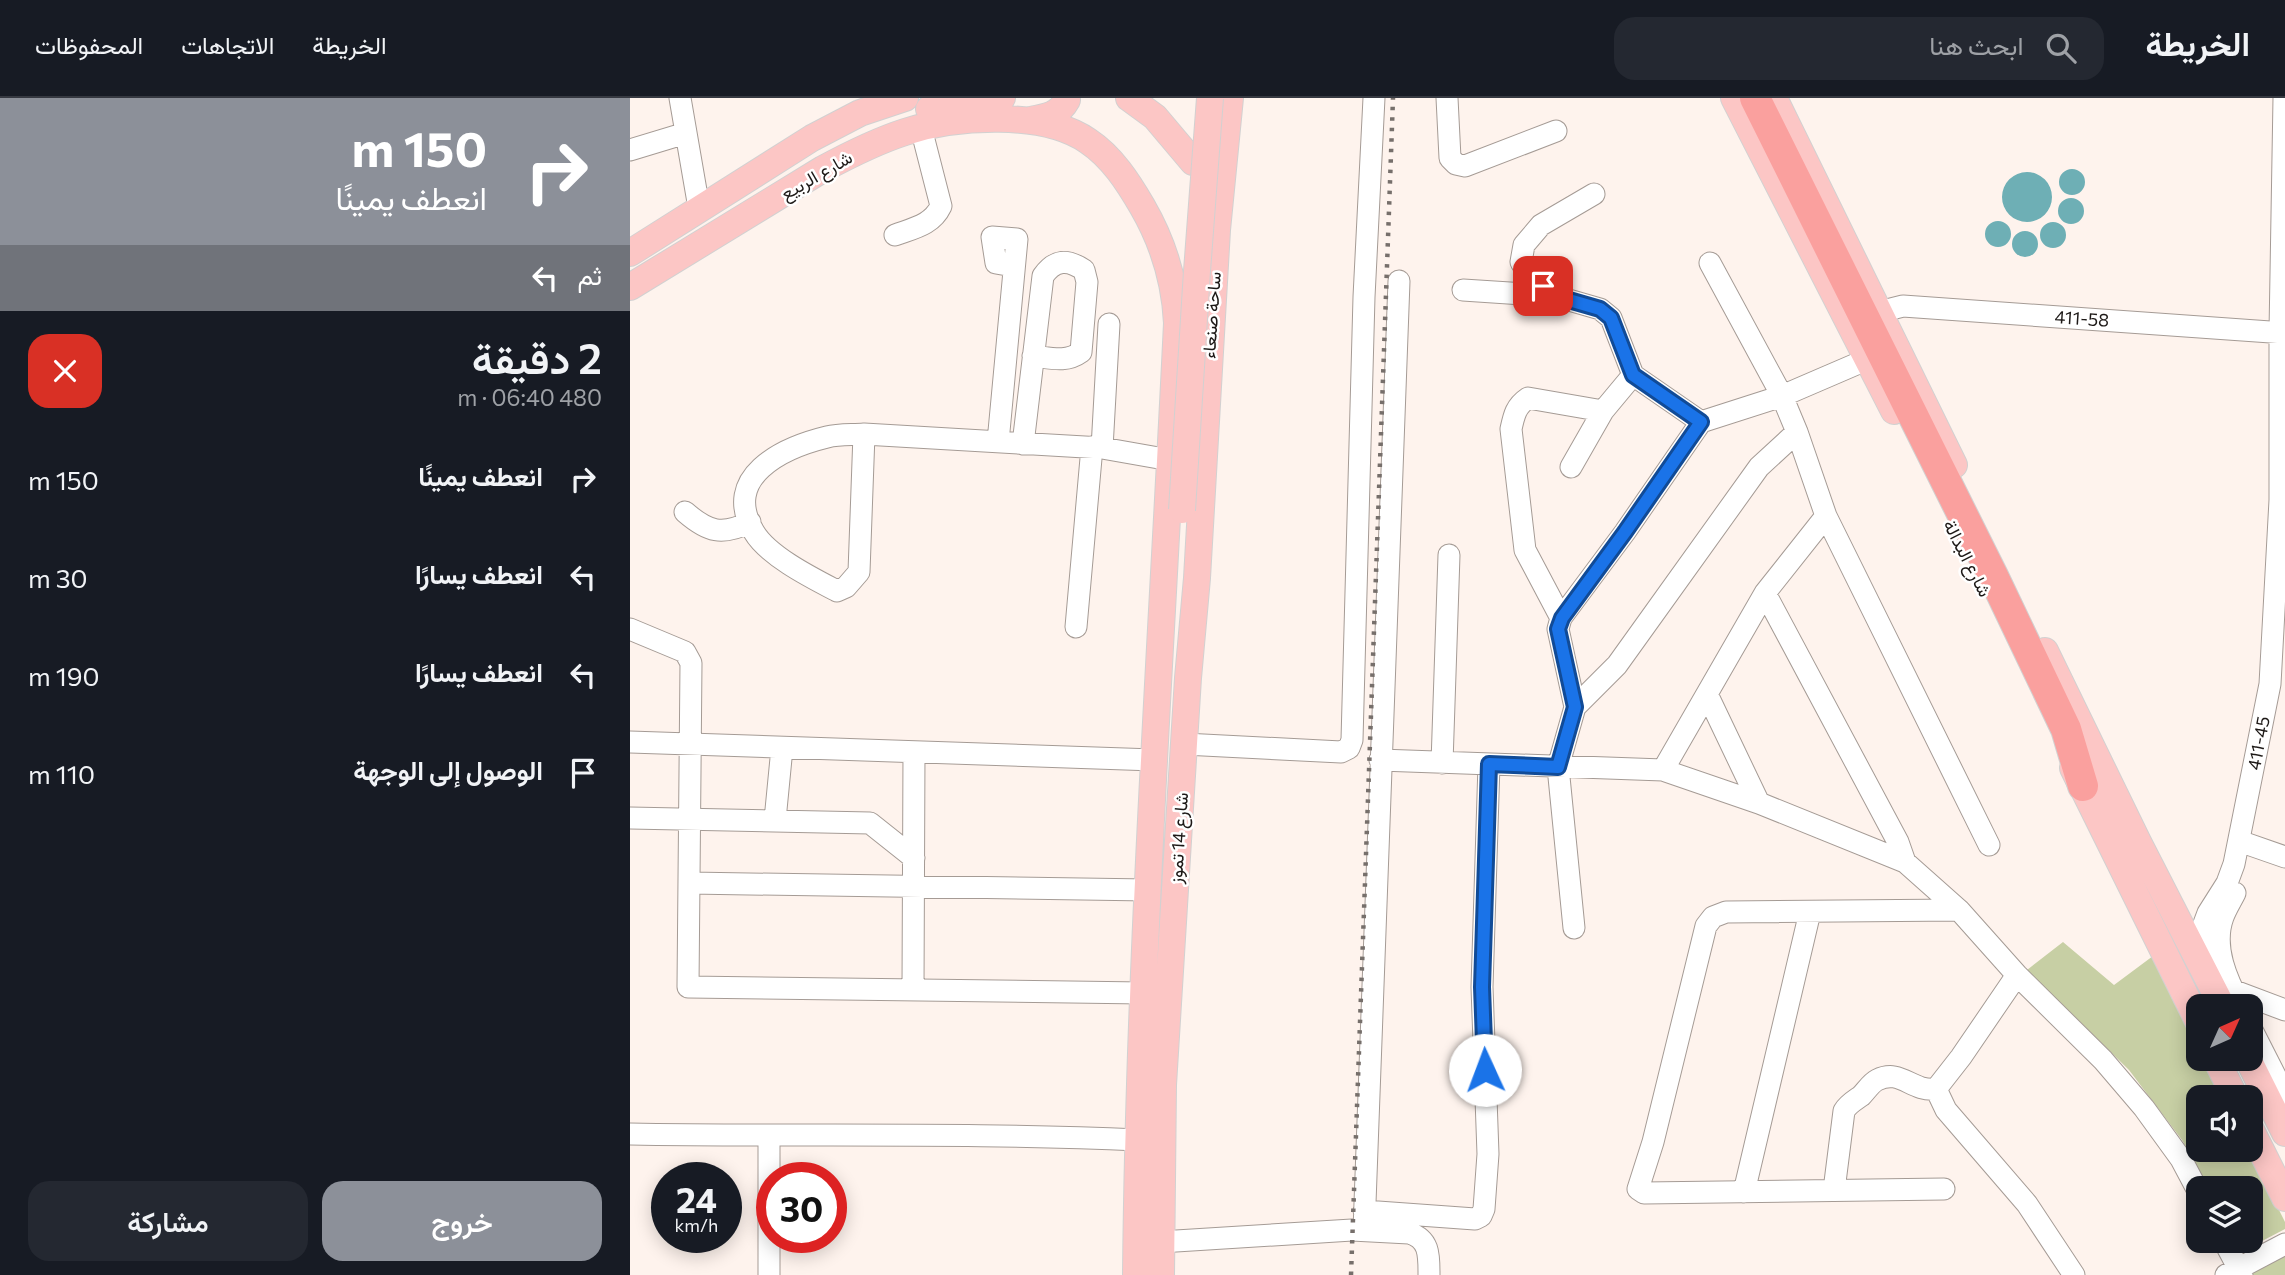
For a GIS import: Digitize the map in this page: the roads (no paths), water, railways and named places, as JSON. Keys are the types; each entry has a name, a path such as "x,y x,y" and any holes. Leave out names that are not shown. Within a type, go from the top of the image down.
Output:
{"highway":[{"path":"1755,98 1878,362 1987,563 2066,729 2083,786"}],"main road":[{"name":"شارع الربيع","path":"630,253 824,132 860,113 905,98"},
{"path":"630,269 706,225 806,160 870,126 935,108 1002,98"},
{"path":"1129,98 1155,117 1193,162"},
{"path":"1150,860 1162,831 1170,792 1182,510 1210,98"},
{"name":"ساحة صنعاء","path":"1206,400 1217,230 1230,98"},
{"path":"1734,98 1878,362"},
{"name":"شارع البدالة","path":"1774,98 2138,842 2205,972 2223,994"},
{"path":"1022,122 1052,115 1067,100"},
{"name":"شارع الربيع","path":"630,287 822,169 888,138 921,128 964,121 1022,122"},
{"name":"ساحة صنعاء","path":"1022,122 1055,126 1086,139 1112,161 1135,193 1156,234 1176,301 1170,460"},
{"name":"ساحة صنعاء","path":"1212,198 1217,230"},
{"path":"1174,398 1181,405 1192,407 1206,400"},
{"name":"شارع 14 تموز","path":"1161,1275 1163,1085 1197,578 1206,400"},
{"name":"شارع 14 تموز","path":"1136,1275 1143,992 1170,460"},
{"path":"2083,786 2186,996"},
{"path":"2254,1071 2285,1133"},
{"path":"2263,1154 2285,1198"}],"street":[{"path":"680,98 699,208"},
{"path":"1184,744 1341,752 1349,748 1352,740 1364,298 1374,98"},
{"path":"1447,98 1450,158 1456,164 1465,166 1556,131"},
{"name":"411-45","path":"2239,841 2277,686 2282,500 2284,98"},
{"path":"895,235 929,223 941,206 921,128"},
{"path":"630,150 686,133"},
{"path":"1555,296 1530,276 1521,262 1524,245 1542,225 1594,194"},
{"path":"1710,263 1782,396 1826,516 1989,845"},
{"path":"998,442 1013,266"},
{"path":"1364,1221 1399,281"},
{"path":"1463,290 1555,296 1600,309 1611,318 1633,375 1701,422"},
{"name":"411-58","path":"1879,312 1903,306 2282,332"},
{"path":"1076,627 1110,324"},
{"path":"1023,444 1034,356"},
{"path":"1574,929 1558,767 1575,707 1558,629 1562,618 1701,422 1878,362"},
{"path":"1571,467 1603,411 1633,375"},
{"path":"1562,618 1525,550 1511,429 1513,416 1518,404 1528,398 1603,411"},
{"path":"1575,707 1617,665 1759,467 1797,432"},
{"path":"864,434 859,572 846,587 836,591 770,549 755,534 746,508 746,486 754,474 771,460 803,444 829,436 864,434 1097,448 1170,460"},
{"path":"685,512 700,525 716,531 732,530 750,522"},
{"path":"1663,769 1765,593 1826,516"},
{"path":"1442,762 1449,555"},
{"path":"1765,593 1898,842 1905,862"},
{"path":"630,629 685,652 691,663 688,987 1143,992"},
{"path":"1707,694 1759,803"},
{"path":"630,742 1154,760"},
{"path":"775,820 782,748"},
{"path":"913,990 914,752"},
{"path":"1380,760 1663,769 1759,803 1905,862 1959,910 2017,975 2103,1060 2144,1108 2190,1176"},
{"path":"1160,1242 1364,1221 1475,1219 1481,1216 1485,1209 1488,1154 1482,987 1489,764"},
{"path":"630,818 870,823 914,858"},
{"path":"2205,972 2202,929 2208,913 2227,883 2239,841"},
{"path":"2239,841 2285,857"},
{"path":"2227,994 2219,940 2222,919 2246,862 2239,841"},
{"path":"690,883 1148,890"},
{"path":"1944,1189 1644,1193 1638,1189 1653,1142 1706,926 1713,917 1726,912 1959,910"},
{"path":"1744,1192 1810,912"},
{"path":"1936,1089 2017,975"},
{"path":"2263,1006 2285,1010"},
{"path":"2263,1052 2285,1095"},
{"path":"1834,1191 1847,1105 1875,1081 1887,1077 1901,1077 1919,1088 1936,1089"},
{"path":"1936,1089 1947,1110 2027,1204 2074,1275"},
{"path":"630,1134 1028,1135 1138,1140"},
{"path":"769,1136 769,1275"},
{"path":"1364,1221 1393,1231 1418,1235 1429,1251 1429,1275"},
{"path":"2228,1253 2236,1273 2285,1244"}],"water":[{"path":"2072,169 2081,173 2085,182 2081,191 2072,195 2063,191 2059,182 2063,173"},
{"path":"2027,172 2045,179 2052,197 2045,215 2027,222 2009,215 2002,197 2009,179"},
{"path":"2071,198 2080,202 2084,211 2080,220 2071,224 2062,220 2058,211 2062,202"},
{"path":"1998,221 2007,225 2011,234 2007,243 1998,247 1989,243 1985,234 1989,225"},
{"path":"2053,222 2062,226 2066,235 2062,244 2053,248 2044,244 2040,235 2044,226"},
{"path":"2025,231 2034,235 2038,244 2034,253 2025,257 2016,253 2012,244 2016,235"}],"railway":[{"path":"1351,1275 1393,98"}]}
